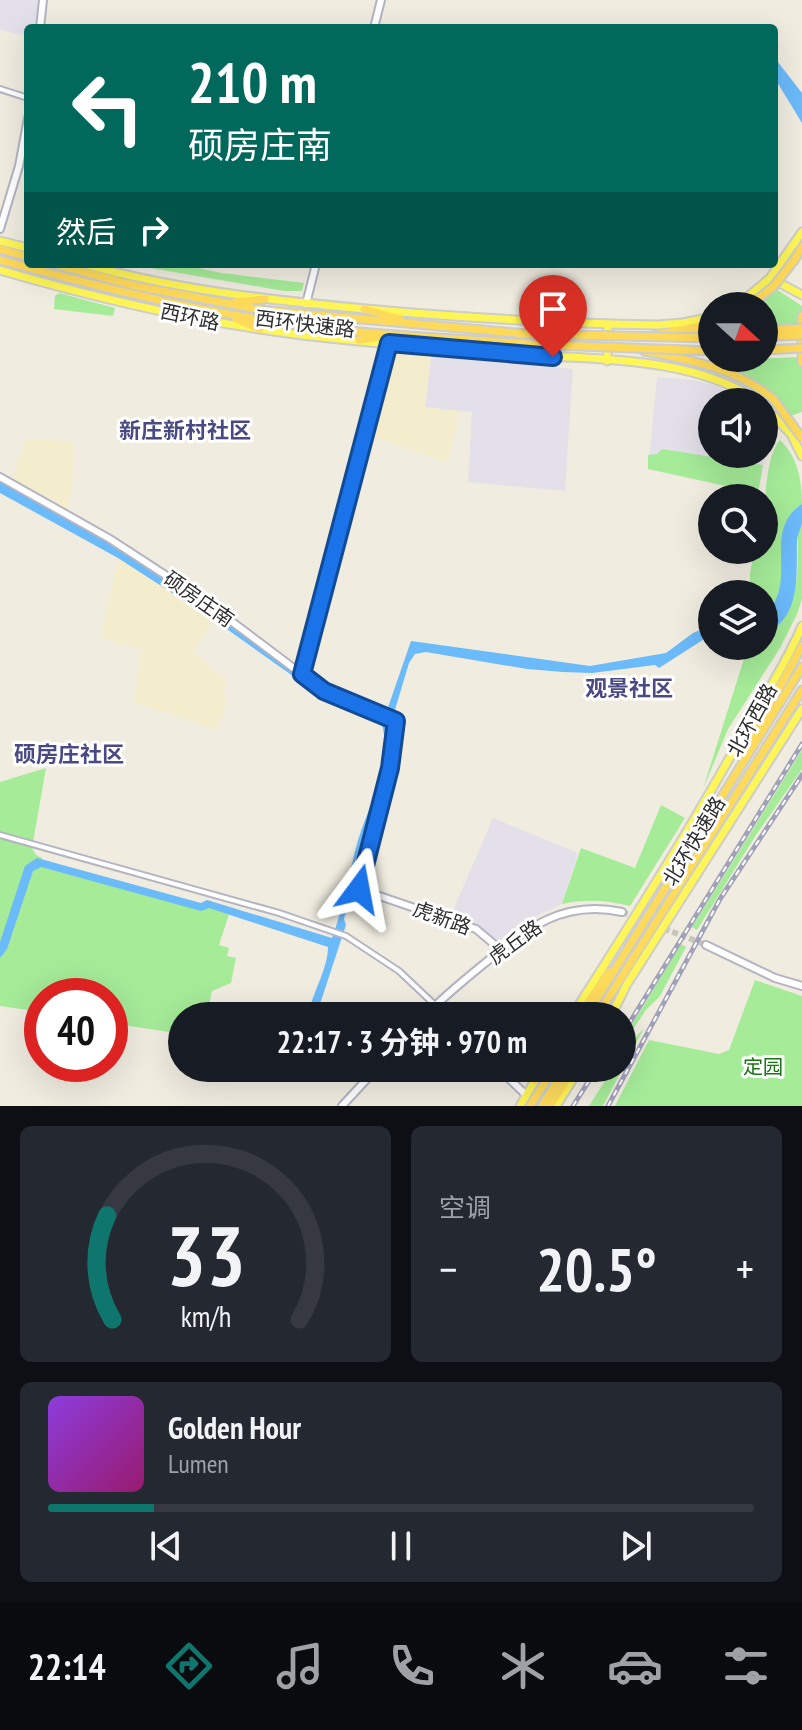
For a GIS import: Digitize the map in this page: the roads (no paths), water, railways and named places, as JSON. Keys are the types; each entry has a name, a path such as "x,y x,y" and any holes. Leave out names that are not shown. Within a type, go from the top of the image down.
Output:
{"highway":[{"path":"765,292 780,279 802,247"},
{"path":"0,249 24,256"},
{"name":"西环快速路","path":"0,260 24,266"},
{"name":"西环快速路","path":"30,268 135,296 299,325 526,344 698,351"},
{"name":"西环快速路","path":"69,268 136,286 302,315 527,334 698,336"},
{"path":"223,303 265,299"},
{"path":"364,309 417,325"},
{"path":"222,313 260,329"},
{"path":"802,316 802,362"},
{"path":"640,337 698,327"},
{"path":"778,332 802,328"},
{"path":"778,334 802,335"},
{"path":"359,340 403,335"},
{"path":"657,335 698,336"},
{"path":"778,349 802,348"},
{"path":"638,350 707,365 748,381 779,406 802,438"},
{"path":"730,781 756,725 802,646"},
{"name":"北环快速路","path":"595,1002 802,667"},
{"name":"北环快速路","path":"608,1002 802,690"},
{"path":"779,727 802,697"},
{"path":"588,1002 633,942"},
{"path":"530,1106 545,1082"},
{"path":"542,1106 557,1082"},
{"path":"553,1106 568,1082"}],"main road":[{"path":"778,266 802,232"},
{"path":"0,241 24,247"},
{"name":"西环路","path":"101,268 179,286 306,304 505,321 674,324 698,320"},
{"path":"754,292 777,268"},
{"name":"西环路","path":"0,270 89,295 228,325 389,343 655,365 702,375 736,388"},
{"path":"770,278 802,295"},
{"path":"607,361 608,324"},
{"name":"西环路","path":"778,421 791,434"},
{"path":"802,423 791,434 802,456"},
{"name":"北环西路","path":"581,1002 706,801 785,662 802,626"},
{"name":"北环西路","path":"618,1002 635,971 802,709"},
{"path":"520,1106 534,1082"}],"street":[{"path":"40,24 43,0"},
{"path":"375,24 381,0"},
{"path":"0,89 24,97"},
{"path":"0,229 24,139"},
{"path":"306,304 315,268"},
{"path":"302,674 389,343"},
{"name":"硕房庄南","path":"0,477 110,539 199,597 324,691 394,720"},
{"name":"虎新路","path":"394,720 390,768 359,889 476,929 501,950"},
{"path":"0,835 279,913 346,936 399,971 432,1002"},
{"name":"虎丘路","path":"439,1002 501,950 557,914 591,908 622,912"},
{"path":"706,945 775,978 802,986"},
{"path":"342,1106 364,1082"},
{"path":"513,1082 526,1095"}],"water":[{"path":"778,62 802,93 802,123 778,84"},
{"path":"0,481 110,542 182,589 324,694 384,719 411,641 590,666 666,653 698,631 698,643 659,668 655,665 592,673 527,669 426,652 415,654 409,663 391,723 379,793 344,919 346,925 321,1002 312,1002 328,947 209,908 201,911 41,867 33,871 7,949 0,958 0,942 25,866 37,858 201,903 207,900 332,938 358,840 382,768 385,739 382,725 321,700 297,679 214,620 118,558 0,493"},
{"path":"802,504 794,594 791,607 778,625 781,543 790,515"}],"tunnel":[{"path":"622,912 706,945"}],"railway":[{"path":"636,1012 802,744"},
{"path":"608,1106 720,899 802,775"},
{"path":"573,1106 588,1082"}],"district":[{"name":"新庄新村社区","path":"185,430"},
{"name":"观景社区","path":"629,688"},
{"name":"硕房庄社区","path":"69,754"}],"park label":[{"name":"定园","path":"763,1067"}]}
